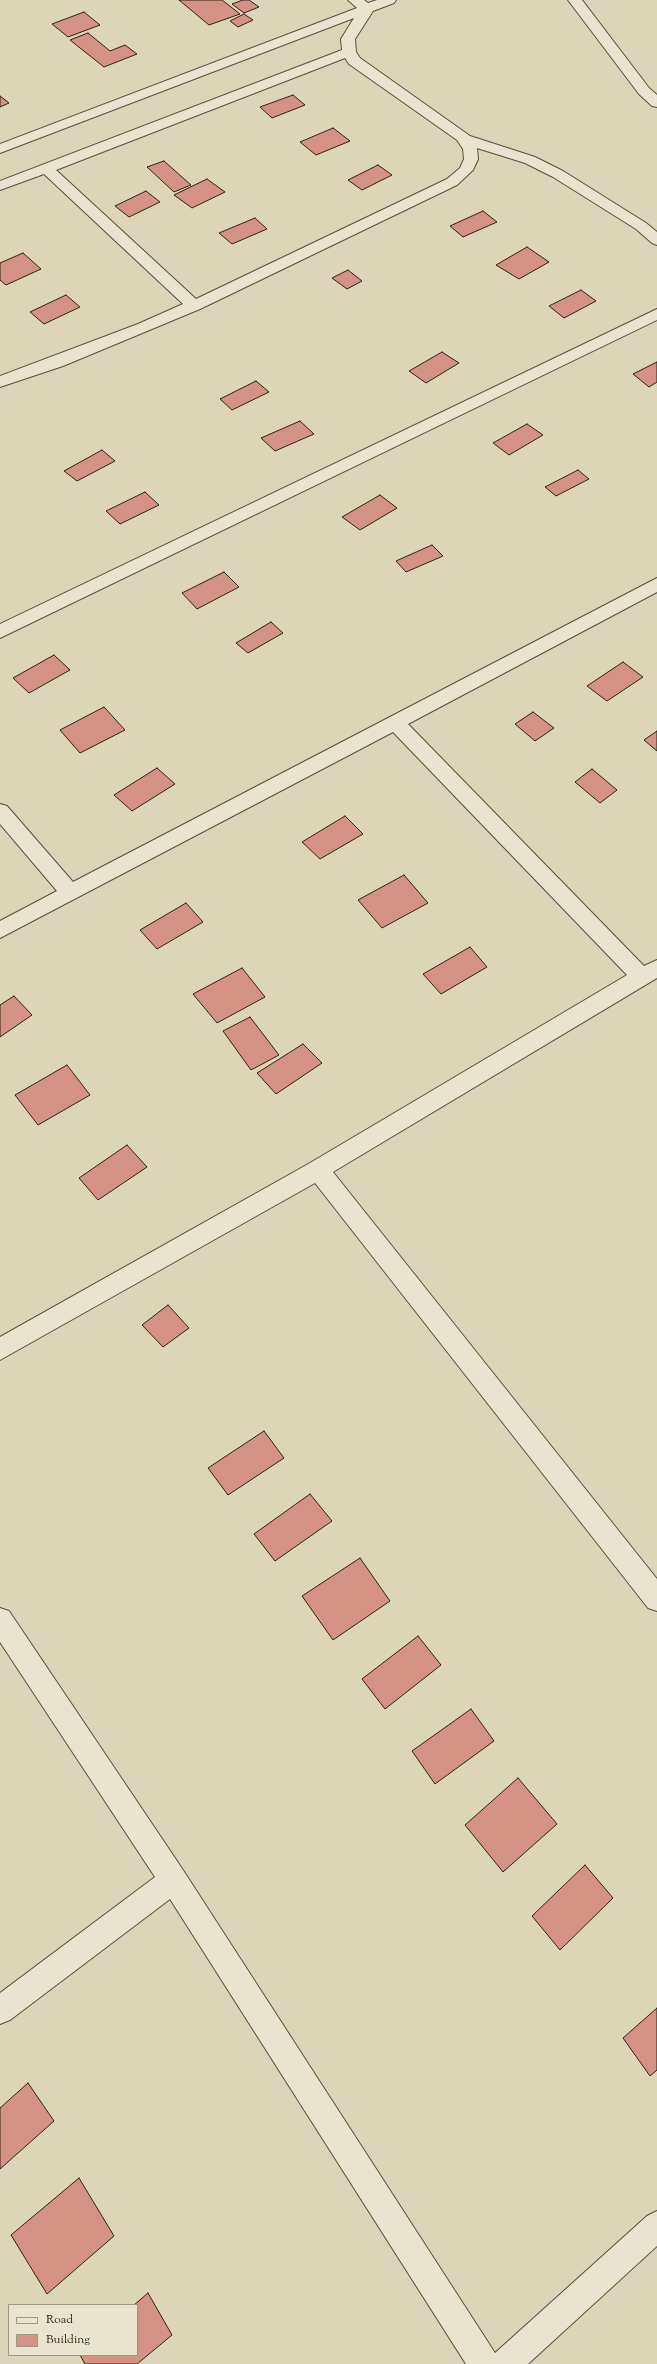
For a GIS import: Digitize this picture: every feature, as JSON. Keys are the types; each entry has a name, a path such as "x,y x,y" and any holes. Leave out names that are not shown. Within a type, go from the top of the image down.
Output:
{"street":[{"path":"0,149 361,4 389,0"},
{"path":"575,0 644,91 657,103"},
{"path":"361,4 348,39 349,52 354,61 464,139 530,160 558,174 641,226 657,240"},
{"path":"0,186 349,52"},
{"path":"0,382 57,362 194,306 452,182 466,170 471,160 470,149 464,139"},
{"path":"46,168 194,306"},
{"path":"0,632 657,314"},
{"path":"0,930 657,584"},
{"path":"0,1348 318,1170 649,973 395,722"},
{"path":"0,811 71,893"},
{"path":"318,1170 657,1599"},
{"path":"0,1620 58,1710 173,1880 484,2364"},
{"path":"0,2010 173,1880"},
{"path":"504,2364 657,2226"}],"building":[{"path":"179,0 222,0 240,14 209,25"},
{"path":"243,0 249,0 259,7 244,13 232,4"},
{"path":"84,12 100,25 68,37 52,24"},
{"path":"244,14 253,20 238,27 230,21"},
{"path":"88,33 110,51 125,45 137,54 104,67 70,40"},
{"path":"293,95 305,105 272,118 260,107"},
{"path":"0,96 9,103 0,107"},
{"path":"333,128 350,141 316,155 300,142"},
{"path":"164,161 191,185 174,192 147,167"},
{"path":"378,165 392,175 362,190 348,180"},
{"path":"207,179 225,192 192,208 174,195"},
{"path":"146,191 160,202 129,217 115,206"},
{"path":"483,211 497,222 463,237 450,226"},
{"path":"255,218 267,229 232,244 219,233"},
{"path":"527,247 549,262 519,279 496,265"},
{"path":"23,253 41,269 6,285 0,280 0,263"},
{"path":"348,270 362,281 347,289 332,278"},
{"path":"581,290 596,301 564,318 549,306"},
{"path":"66,295 80,307 44,324 30,312"},
{"path":"442,352 459,363 426,383 409,371"},
{"path":"657,362 657,382 649,387 633,374"},
{"path":"256,381 269,392 232,410 220,399"},
{"path":"300,421 314,434 275,451 261,438"},
{"path":"527,424 543,435 509,455 493,443"},
{"path":"102,450 115,461 77,481 64,471"},
{"path":"578,470 589,479 556,496 545,487"},
{"path":"145,492 159,505 120,524 106,511"},
{"path":"380,495 397,508 360,530 342,517"},
{"path":"432,545 443,556 406,572 396,561"},
{"path":"224,572 239,587 197,609 182,593"},
{"path":"271,622 283,633 248,653 236,643"},
{"path":"54,655 70,670 29,693 13,678"},
{"path":"623,662 643,677 607,701 587,686"},
{"path":"104,707 125,730 80,753 60,730"},
{"path":"533,712 554,728 535,741 515,724"},
{"path":"657,731 657,751 644,740"},
{"path":"157,768 175,784 132,811 114,795"},
{"path":"592,769 617,790 600,803 575,782"},
{"path":"345,816 363,834 320,859 302,842"},
{"path":"404,875 428,903 382,928 358,900"},
{"path":"186,903 203,922 157,949 140,930"},
{"path":"470,947 487,967 441,994 423,974"},
{"path":"242,968 265,997 217,1023 193,994"},
{"path":"14,996 32,1015 0,1037 0,1005"},
{"path":"250,1017 279,1055 251,1070 223,1031"},
{"path":"303,1044 322,1063 276,1094 257,1073"},
{"path":"67,1065 90,1095 38,1125 15,1095"},
{"path":"127,1145 147,1167 98,1200 79,1178"},
{"path":"168,1305 189,1328 163,1347 142,1325"},
{"path":"264,1431 284,1458 228,1495 208,1468"},
{"path":"310,1494 332,1521 275,1561 254,1534"},
{"path":"360,1558 390,1601 333,1640 302,1596"},
{"path":"418,1636 441,1665 385,1709 362,1679"},
{"path":"471,1709 494,1741 435,1784 412,1751"},
{"path":"518,1778 557,1824 503,1872 465,1825"},
{"path":"585,1865 613,1898 560,1950 532,1916"},
{"path":"657,2008 657,2070 650,2076 623,2038"},
{"path":"28,2083 54,2121 0,2169 0,2108"},
{"path":"79,2178 114,2236 47,2294 11,2235"},
{"path":"148,2293 172,2335 137,2364 85,2364 81,2356 138,2356 138,2304 135,2304"}]}
